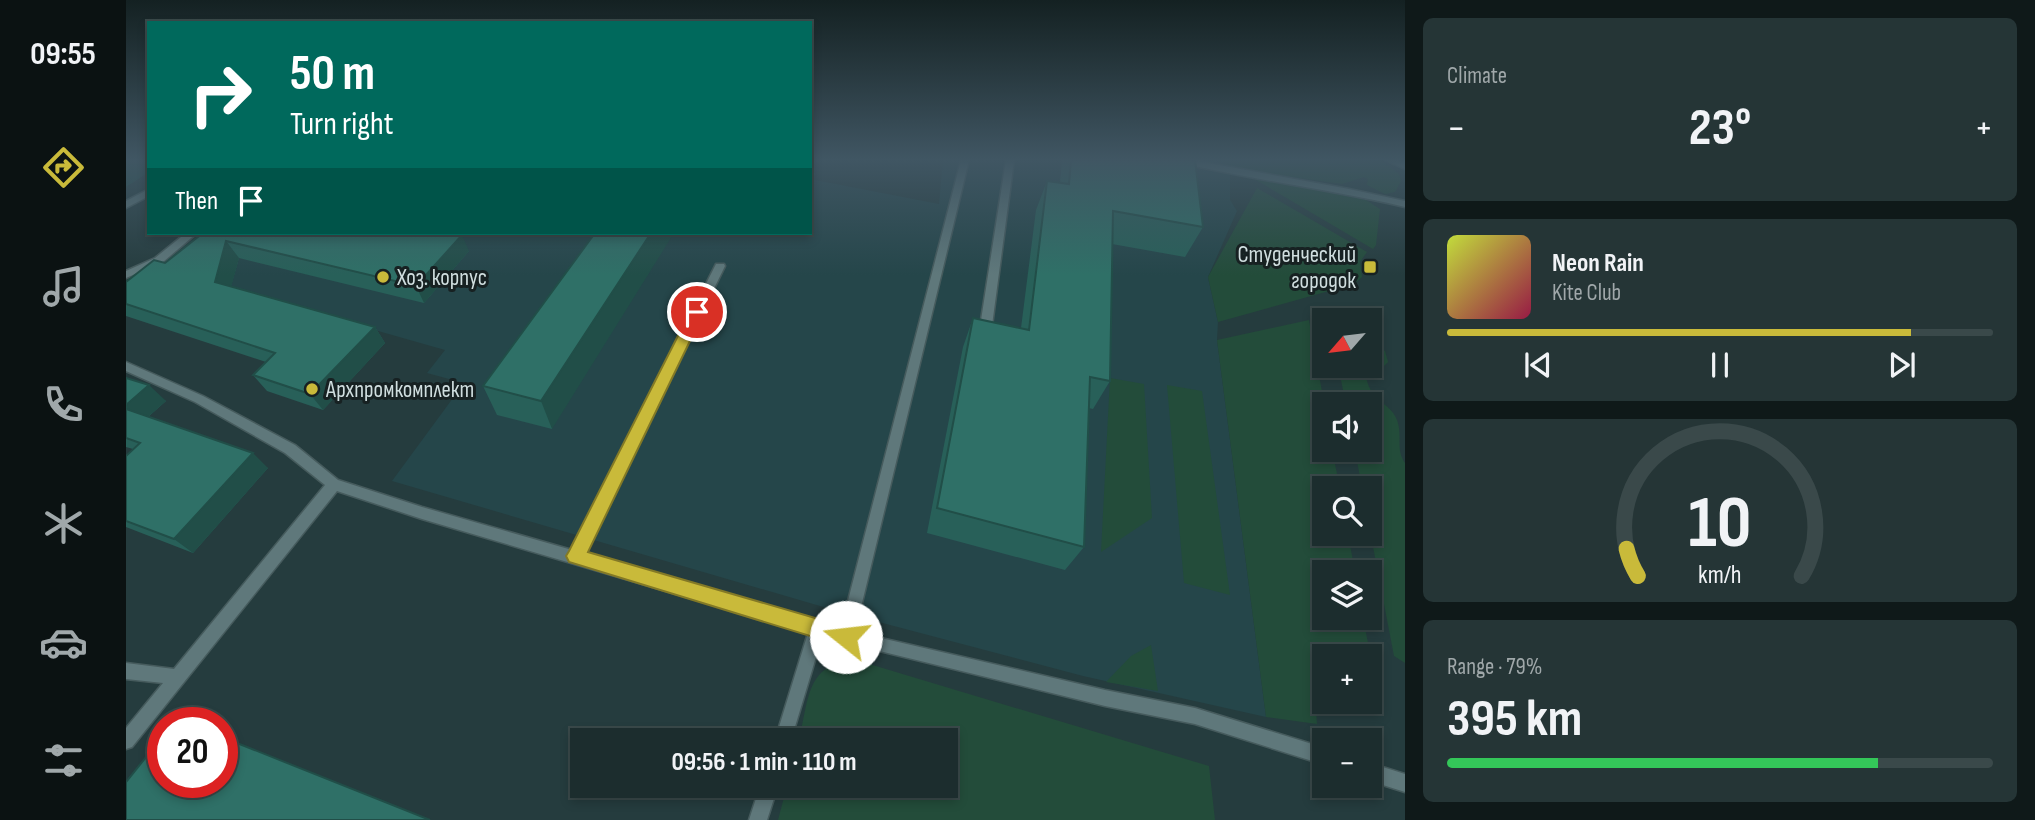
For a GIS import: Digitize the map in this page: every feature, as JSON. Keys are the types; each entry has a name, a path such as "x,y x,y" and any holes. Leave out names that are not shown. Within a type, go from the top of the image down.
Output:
{"lane":[{"path":"846,637 955,198"},
{"path":"985,333 1004,198"},
{"path":"1382,198 1405,204"},
{"path":"126,275 159,260 190,235"},
{"path":"576,556 720,266"},
{"path":"126,366 199,399 290,449 334,484 422,513 846,637 1105,698 1195,716 1312,753"},
{"path":"126,741 334,484"},
{"path":"787,728 817,629"},
{"path":"126,671 177,677"},
{"path":"1382,776 1405,783"},
{"path":"758,820 765,798"}],"shaded area":[{"path":"812,198 909,198 939,204 940,198 1230,198 1237,211 1208,277 1218,322 1217,340 1266,717 1083,676 837,611 392,481 464,383 427,373 445,350 160,269 202,235 812,235"}],"green space":[{"path":"1251,198 1275,198 1367,252 1360,262 1362,277 1354,284 1218,322 1208,277"},
{"path":"1287,198 1366,200 1380,209 1376,245 1373,249"},
{"path":"1309,320 1312,336 1312,378 1320,378 1322,392 1312,392 1312,462 1335,462 1337,476 1312,476 1312,546 1350,546 1353,560 1312,560 1312,630 1365,630 1368,644 1312,644 1312,714 1316,714 1317,724 1266,717 1217,340"},
{"path":"1382,349 1385,351 1388,362 1382,368"},
{"path":"1110,378 1144,384 1152,518 1101,552"},
{"path":"1341,378 1366,378 1372,392 1343,392"},
{"path":"1167,385 1202,391 1230,595 1184,583"},
{"path":"1382,402 1397,420 1400,453 1405,463 1405,663 1394,656 1382,594 1382,560 1376,560 1373,546 1382,546 1382,476 1360,476 1357,462 1382,462"},
{"path":"1151,645 1158,691 1106,682 1131,656"},
{"path":"856,660 1209,766 1215,820 778,820 784,798 958,798 958,728 802,728 813,686 827,668 840,662"}],"building":[{"path":"1045,198 1200,198 1203,227 1113,211 1110,381 1090,377 1084,547 937,508 973,318 1029,330"},
{"path":"200,235 462,235 416,286 226,241 215,282 375,327 310,394 253,375 275,353 126,304 126,282 154,260 165,263"},
{"path":"594,235 650,235 541,401 483,386"},
{"path":"126,378 149,385 126,405"},
{"path":"126,409 253,453 174,539 126,521 126,456 140,443 126,438"},
{"path":"238,743 430,820 126,820 126,782 147,756 147,798 238,798"}],"place":[{"name":"Студенческий городок","path":"1370,267"},
{"name":"Хоз. корпус","path":"383,277"},
{"name":"Архпромкомплект","path":"312,389"}],"route":[{"path":"697,312 576,556 846,637"}]}
